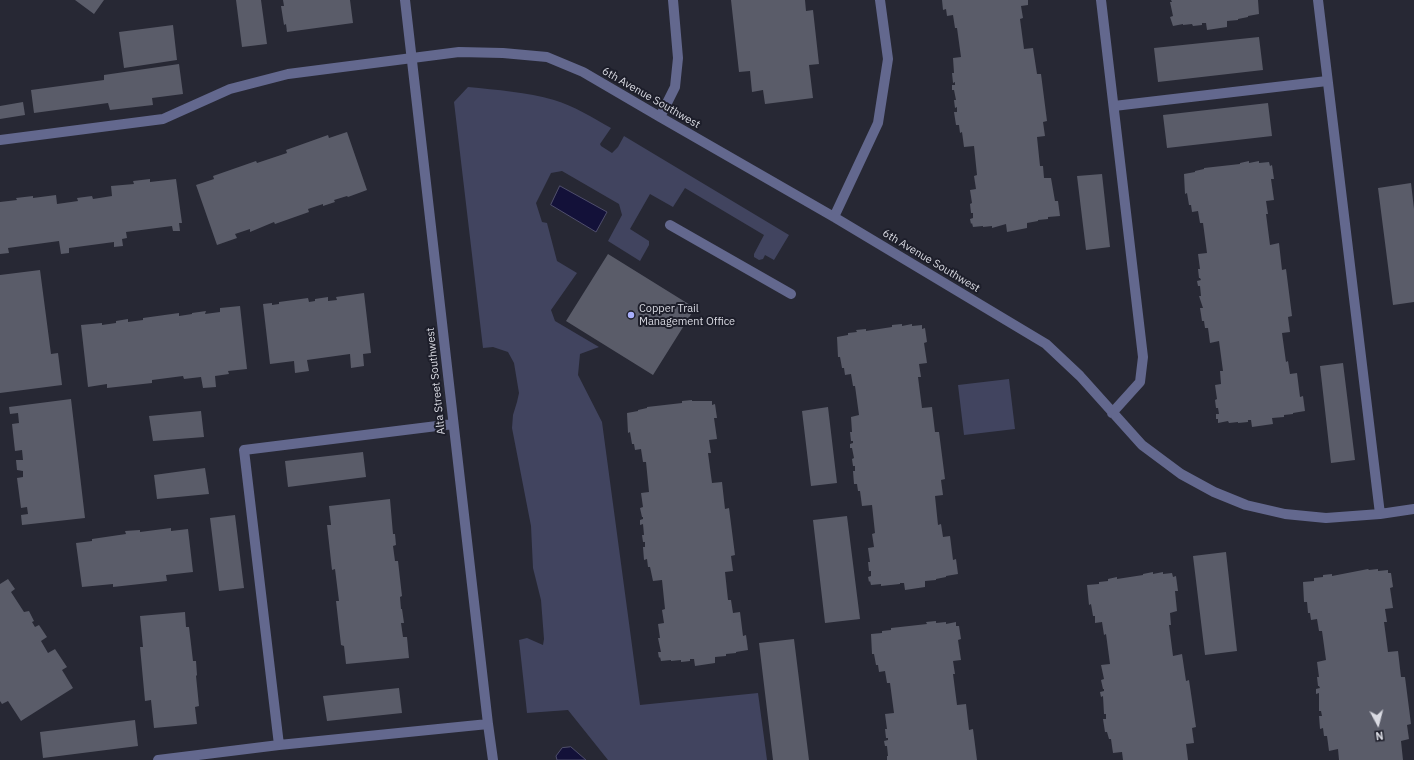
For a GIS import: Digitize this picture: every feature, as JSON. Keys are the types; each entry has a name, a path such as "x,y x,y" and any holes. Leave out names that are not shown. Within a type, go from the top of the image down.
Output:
{"street":[{"name":"Alta Street Southwest","path":"405,0 493,760"},
{"path":"660,117 675,87 678,58 673,0"},
{"path":"834,217 878,123 888,59 880,0"},
{"path":"1101,0 1143,358 1140,382 1112,413"},
{"path":"1318,0 1380,514"},
{"name":"6th Avenue Southwest","path":"0,140 163,119 230,89 288,74 459,52 503,53 547,57 583,72 834,217 1046,344 1080,376 1142,445 1181,474 1214,492 1246,505 1285,514 1326,518 1380,514 1414,509"},
{"path":"1114,106 1328,81"},
{"path":"670,226 791,294"},
{"path":"279,745 244,450 453,424"},
{"path":"158,760 279,745 488,724"}],"shaded area":[{"path":"468,87 533,95 554,100 583,112 611,128 600,144 612,153 618,147 624,136 789,235 774,260 765,255 763,259 759,260 754,257 754,254 764,235 685,188 673,207 650,194 630,229 649,241 649,245 640,261 608,241 622,215 619,204 562,171 551,173 536,203 542,222 547,223 557,261 577,273 551,310 555,321 599,347 580,354 578,375 602,422 640,705 758,693 767,760 608,760 568,710 527,713 519,640 527,638 543,645 544,639 541,600 533,568 531,526 512,428 513,415 519,393 514,363 508,352 493,347 483,348 454,102"},
{"path":"560,186 607,212 596,232 551,205"},
{"path":"1009,379 1015,429 964,435 958,385"},
{"path":"571,747 586,760 557,760 556,756 562,748"}],"building":[{"path":"75,0 104,0 94,14"},
{"path":"236,0 261,0 267,44 242,47"},
{"path":"283,0 350,0 353,23 287,32 286,24 284,25 281,6 284,6"},
{"path":"731,0 805,0 806,11 813,10 819,64 809,65 813,98 765,104 763,90 752,92 750,71 739,72"},
{"path":"942,0 1028,0 1028,5 1021,6 1023,18 1020,19 1024,49 1033,48 1037,74 1041,74 1047,121 1043,122 1045,136 1037,137 1040,166 1043,166 1044,178 1051,178 1055,201 1058,201 1060,216 1048,217 1048,219 1027,223 1027,228 1007,232 1006,224 992,228 992,226 973,227 972,223 971,224 970,219 973,218 973,213 971,213 970,204 972,203 970,190 976,189 974,176 977,175 974,146 964,147 962,132 960,133 959,125 956,125 954,112 957,112 957,107 955,108 954,100 956,100 954,90 952,90 952,85 955,85 955,82 953,83 952,73 954,73 953,58 961,57 957,28 955,28 953,15 947,16 946,9 943,10"},
{"path":"1171,0 1258,0 1259,14 1238,20 1227,21 1227,27 1207,30 1206,23 1193,26 1192,24 1183,24 1173,26 1170,17 1173,16 1170,2 1172,2"},
{"path":"173,25 177,60 124,68 119,32"},
{"path":"1259,37 1263,70 1158,82 1154,48"},
{"path":"179,64 183,94 152,98 153,105 110,110 108,103 34,113 31,90 104,80 104,75"},
{"path":"23,102 25,115 0,119 0,106"},
{"path":"1268,103 1272,136 1167,148 1163,115"},
{"path":"347,132 367,190 334,200 335,202 323,206 323,204 308,209 309,212 275,224 274,222 250,232 250,229 235,234 237,238 217,245 196,185 214,179 213,176 256,161 257,163 287,153 286,150 328,135 329,138"},
{"path":"1249,161 1249,163 1259,161 1259,163 1269,162 1270,166 1272,165 1274,179 1271,179 1274,200 1266,201 1270,245 1279,243 1282,270 1286,269 1292,316 1288,317 1290,332 1282,333 1286,362 1288,361 1290,374 1297,373 1300,397 1303,396 1305,411 1284,415 1284,417 1272,418 1273,424 1252,427 1251,420 1248,420 1248,422 1238,423 1229,423 1228,421 1218,423 1218,419 1216,419 1216,414 1219,414 1218,408 1216,408 1215,400 1217,399 1215,385 1221,384 1220,371 1223,371 1219,341 1210,343 1208,328 1205,328 1204,321 1202,321 1200,308 1203,308 1199,296 1201,296 1200,286 1198,286 1197,281 1201,280 1199,278 1198,269 1200,269 1198,254 1207,253 1203,223 1200,223 1198,211 1192,212 1187,193 1185,194 1184,174 1195,172 1204,168 1240,164"},
{"path":"1102,174 1110,247 1086,250 1077,176"},
{"path":"150,179 150,182 176,179 182,223 179,223 180,231 173,231 172,226 126,232 127,238 122,239 123,246 114,247 114,242 69,248 69,253 61,254 59,241 8,248 9,253 0,254 0,202 17,200 16,198 33,196 33,198 56,195 57,204 78,201 77,198 92,196 93,199 112,196 111,186 134,184 133,181"},
{"path":"1411,183 1414,209 1414,302 1393,305 1378,188"},
{"name":"Copper Trail Management Office","path":"608,254 695,308 653,375 566,321"},
{"path":"40,270 51,354 58,353 62,385 0,393 0,275"},
{"path":"364,293 371,353 363,354 364,366 351,368 350,354 307,360 309,371 295,373 294,361 270,364 263,304 272,303 272,305 279,304 279,302 308,298 309,302 315,301 315,299 328,297 328,301 337,300 336,297"},
{"path":"240,306 247,369 228,371 229,374 215,376 216,387 203,388 201,377 184,379 183,376 152,380 152,383 107,388 107,384 88,387 81,325 102,323 102,325 128,319 128,322 143,320 143,318 179,313 179,316 206,311 205,314 220,312 220,308"},
{"path":"902,324 902,326 912,324 912,326 922,325 922,329 925,328 927,342 924,343 927,363 919,364 921,377 918,377 922,408 932,407 935,432 939,432 945,479 941,480 943,495 935,496 938,525 941,524 943,537 950,536 953,560 956,559 958,574 946,576 936,580 925,581 925,587 905,590 904,583 881,586 881,584 871,585 870,581 869,582 868,577 871,576 871,571 869,571 868,562 870,562 868,548 874,547 872,534 875,533 872,505 862,506 860,491 858,491 857,484 854,484 853,471 855,471 855,466 853,466 852,459 854,458 852,448 850,448 850,444 853,443 853,441 851,441 850,432 852,432 851,417 859,415 855,386 853,386 851,374 845,375 840,357 838,357 837,337 848,335 848,333 857,332 856,330 866,329 866,331"},
{"path":"1343,363 1355,460 1331,463 1320,366"},
{"path":"71,399 85,518 22,525 21,515 28,514 27,507 21,508 17,478 23,477 23,471 17,470 16,460 23,460 22,450 15,451 12,424 19,423 18,413 10,414 9,407"},
{"path":"682,401 712,401 712,405 715,404 717,418 714,418 717,439 709,440 711,453 708,453 712,483 722,482 725,509 729,508 735,555 731,556 733,571 725,572 728,600 731,600 733,613 740,612 743,636 746,635 748,650 726,654 726,656 715,657 715,663 695,666 694,659 681,662 681,660 661,661 660,657 659,658 658,652 661,652 658,638 660,638 658,624 664,623 662,610 665,609 662,580 653,581 647,559 644,560 643,547 645,547 645,542 643,542 642,535 644,535 643,524 640,525 640,520 643,519 643,517 640,508 643,507 641,493 649,492 646,462 643,462 641,449 635,450 634,444 632,444 630,432 628,433 627,413 638,411 647,407 682,403"},
{"path":"828,407 837,483 811,486 802,411"},
{"path":"201,411 204,437 153,441 149,416"},
{"path":"363,452 366,477 288,487 285,461"},
{"path":"205,468 209,494 157,499 154,475"},
{"path":"390,499 393,534 395,534 396,545 393,546 395,561 398,561 402,596 400,597 404,623 401,623 403,637 407,637 409,658 346,664 344,646 341,645 336,601 339,601 335,569 332,570 327,525 331,525 329,506"},
{"path":"235,515 244,588 219,591 210,518"},
{"path":"847,516 860,619 825,623 813,520"},
{"path":"171,528 171,531 188,529 193,572 166,575 167,581 113,587 113,584 82,587 76,543 126,534 125,531 140,530 140,532"},
{"path":"1226,552 1237,651 1205,655 1193,556"},
{"path":"1368,569 1378,569 1378,571 1388,570 1388,573 1391,573 1393,587 1390,588 1393,608 1385,609 1387,622 1384,622 1388,652 1398,651 1401,677 1405,677 1411,724 1407,725 1409,739 1401,741 1403,760 1339,760 1338,749 1329,751 1327,736 1324,736 1323,728 1320,729 1319,716 1322,716 1321,711 1319,711 1319,693 1316,694 1316,689 1320,688 1318,686 1317,677 1319,677 1317,662 1326,660 1322,631 1319,631 1317,619 1311,620 1310,613 1308,613 1307,602 1304,602 1303,582 1314,581 1314,578 1323,577 1323,575 1332,574 1332,576"},
{"path":"1153,572 1153,574 1163,572 1163,574 1172,573 1173,577 1176,576 1178,591 1175,591 1177,611 1170,613 1171,625 1169,625 1173,656 1182,654 1186,681 1189,680 1196,727 1192,728 1194,743 1186,744 1188,760 1123,760 1122,752 1113,753 1111,739 1109,739 1107,732 1105,732 1103,719 1106,719 1106,714 1104,714 1103,696 1101,697 1100,692 1104,691 1101,680 1104,679 1101,665 1110,664 1106,634 1104,635 1102,622 1095,623 1095,616 1093,616 1091,604 1089,605 1087,585 1099,584 1099,582 1108,581 1108,579 1117,577 1117,579"},
{"path":"8,579 15,589 11,592 24,612 29,611 35,627 39,625 47,637 41,641 48,653 55,649 67,667 62,670 73,688 21,721 8,701 2,704 0,701 0,584"},
{"path":"185,612 186,627 189,627 193,661 196,661 199,706 195,707 197,724 154,728 151,700 145,701 140,647 143,647 140,616"},
{"path":"936,621 936,623 946,622 946,624 956,622 956,626 959,626 961,639 958,640 961,660 953,661 957,705 966,704 969,730 973,729 977,760 887,760 887,746 885,746 884,741 888,740 888,738 886,738 885,729 887,729 885,714 894,713 890,683 887,683 885,671 879,672 874,654 872,654 871,634 882,633 882,631 891,630 891,628 927,624 926,622"},
{"path":"794,639 809,760 773,760 759,643"},
{"path":"399,688 402,713 327,721 323,696"},
{"path":"135,720 138,746 43,758 40,732"}],"place":[{"name":"Copper Trail Management Office","path":"631,315"}]}
